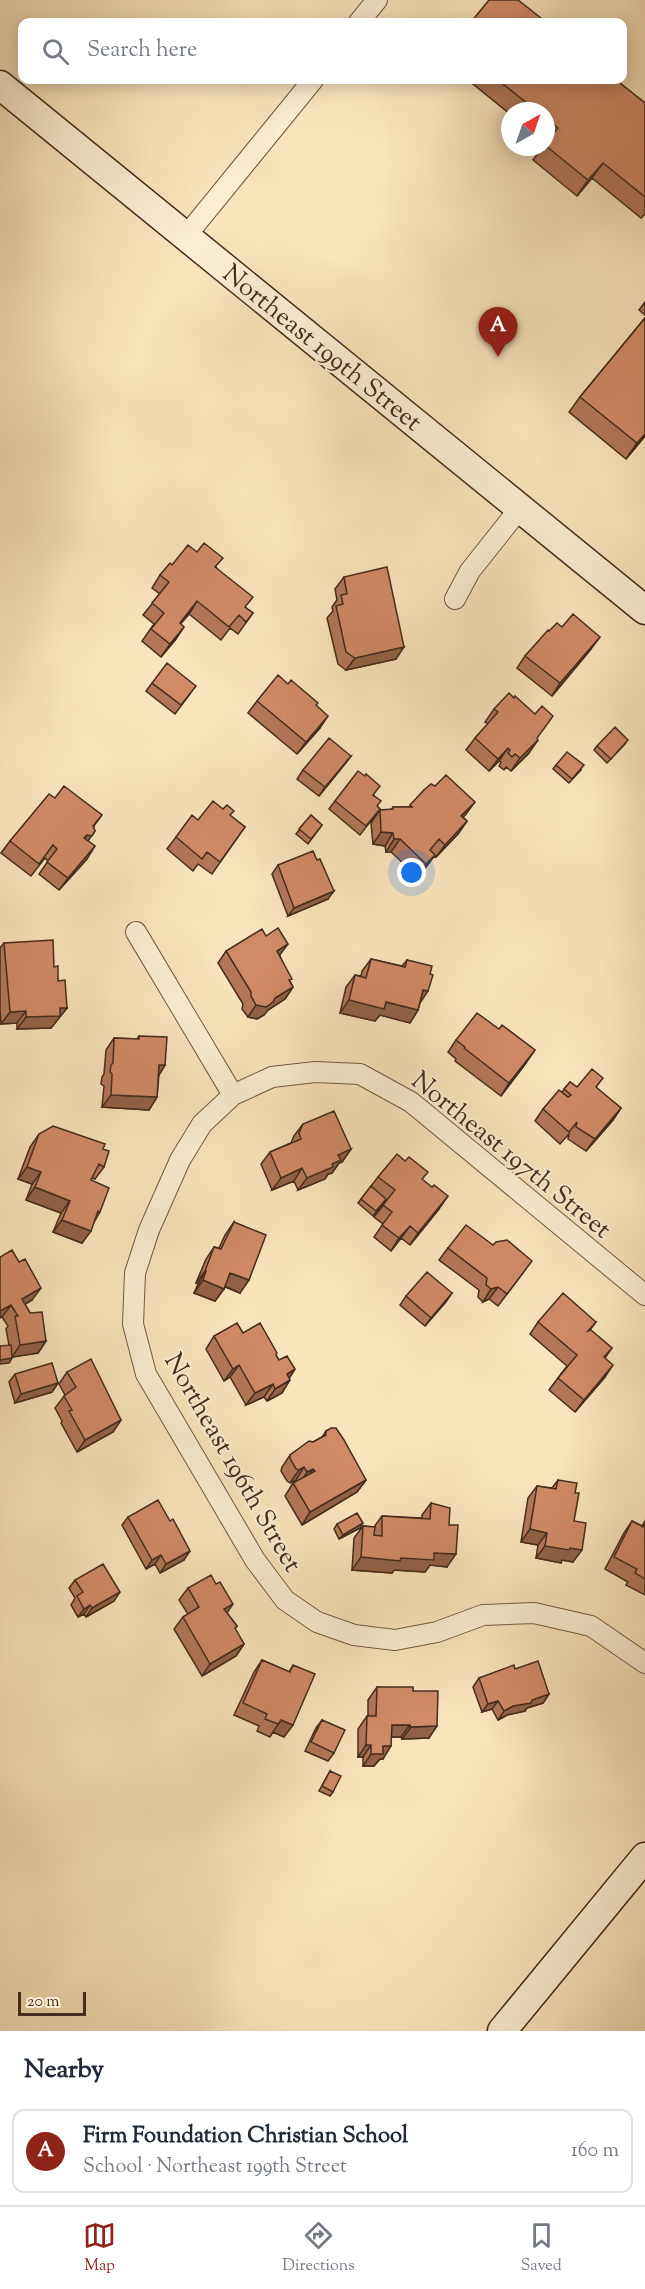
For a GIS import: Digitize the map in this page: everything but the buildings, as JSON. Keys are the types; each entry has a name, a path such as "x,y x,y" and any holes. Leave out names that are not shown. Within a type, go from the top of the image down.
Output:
{"main road":[{"name":"Northeast 199th Street","path":"0,84 645,610"},
{"path":"502,2031 645,1857"}],"street":[{"path":"362,18 377,0"},
{"path":"186,236 311,84"},
{"path":"455,599 470,571 520,508"},
{"path":"136,932 233,1095"},
{"name":"Northeast 197th Street","path":"133,1324 135,1273 149,1230 186,1151 202,1124 233,1095 272,1077 315,1072 360,1074 411,1102 645,1295"},
{"name":"Northeast 196th Street","path":"133,1324 146,1374 255,1560 285,1600 317,1622 354,1635 395,1640 437,1632 483,1615 534,1613 591,1626 645,1663"}],"place":[{"name":"Firm Foundation Christian School","path":"498,357"}]}
